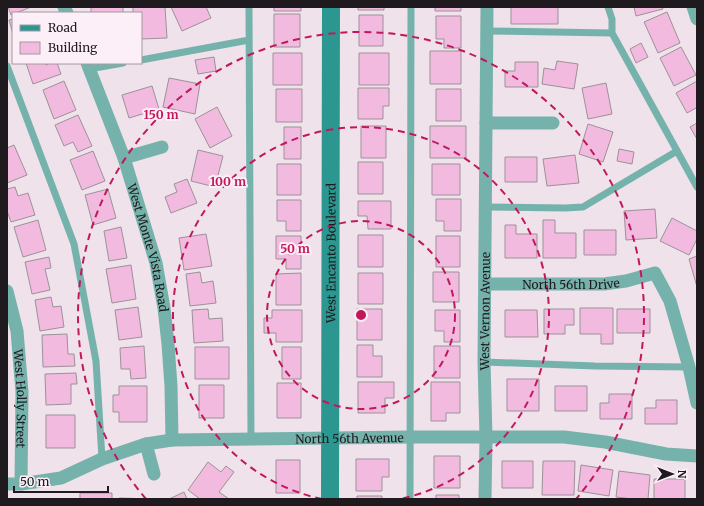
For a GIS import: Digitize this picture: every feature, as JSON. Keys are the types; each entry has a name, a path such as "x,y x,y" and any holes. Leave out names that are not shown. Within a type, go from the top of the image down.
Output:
{"street":[{"name":"West Encanto Boulevard","path":"330,499 331,7"},
{"name":"West Vernon Avenue","path":"485,499 486,437 484,362 487,7"},
{"path":"692,7 697,18"},
{"name":"West Monte Vista Road","path":"88,66 124,158 156,263 164,308 168,344 171,386 172,440"},
{"path":"486,123 554,123"},
{"path":"124,158 162,147"},
{"name":"North 56th Drive","path":"485,284 604,284 626,281 655,273 670,301 689,368"},
{"name":"West Holly Street","path":"7,291 17,331 22,392 21,484"},
{"path":"689,368 697,403"},
{"name":"North 56th Avenue","path":"7,484 21,484 61,478 102,459 146,444 172,440 564,437 605,442 666,454 697,456"},
{"path":"146,444 154,474"}],"lane":[{"path":"249,7 251,440"},
{"path":"410,499 411,7"},
{"path":"608,7 612,19 612,33 697,187"},
{"path":"487,31 612,33"},
{"path":"142,60 249,40"},
{"path":"88,66 111,64"},
{"path":"7,66 74,244 96,361 102,459"},
{"path":"486,207 565,208 583,206 677,151"},
{"path":"484,362 689,368"}],"building":[{"path":"8,7 31,7 18,12 12,12 11,15"},
{"path":"91,7 123,7 123,12 91,12"},
{"path":"133,7 165,7 167,38 142,39 142,12 133,12"},
{"path":"171,7 206,7 211,18 182,31"},
{"path":"274,7 301,7 301,11 274,11"},
{"path":"358,7 384,7 384,10 358,10"},
{"path":"435,7 461,7 461,11 435,11"},
{"path":"511,7 558,7 558,24 511,24"},
{"path":"634,7 662,7 663,9 636,16"},
{"path":"667,12 680,43 658,53 644,22"},
{"path":"274,14 300,14 300,47 274,47"},
{"path":"359,15 383,15 383,46 359,46"},
{"path":"436,16 461,16 461,48 444,48 444,39 436,39"},
{"path":"12,19 12,30 9,20"},
{"path":"641,43 648,57 636,63 630,49"},
{"path":"681,47 696,75 674,86 660,58"},
{"path":"430,51 461,51 461,84 430,84"},
{"path":"273,53 302,53 302,85 273,85"},
{"path":"359,53 389,53 389,85 359,85"},
{"path":"214,57 216,71 198,74 195,60"},
{"path":"557,61 578,64 574,89 542,84 544,68 555,70"},
{"path":"515,62 538,62 538,87 505,87 505,71 515,71"},
{"path":"26,64 57,64 61,74 33,84"},
{"path":"169,78 200,84 195,114 163,107"},
{"path":"64,81 76,110 54,119 43,90"},
{"path":"697,81 697,110 696,108 687,113 676,93"},
{"path":"606,83 612,114 588,119 582,88"},
{"path":"152,86 159,109 129,118 122,95"},
{"path":"358,88 389,88 389,106 383,106 383,119 358,119"},
{"path":"276,89 302,89 302,122 276,122"},
{"path":"436,89 461,89 461,121 436,121"},
{"path":"217,107 232,136 210,148 195,119"},
{"path":"78,115 92,146 78,152 73,142 64,146 55,125"},
{"path":"697,123 697,139 690,127"},
{"path":"588,124 613,132 603,162 579,154"},
{"path":"361,126 386,126 386,158 361,158"},
{"path":"430,126 466,126 466,158 430,158"},
{"path":"284,127 301,127 301,159 284,159"},
{"path":"14,145 27,175 7,183 7,148"},
{"path":"619,149 634,152 632,164 617,161"},
{"path":"198,150 223,156 215,187 191,181"},
{"path":"93,151 105,181 82,190 70,160"},
{"path":"575,155 579,183 547,186 543,159"},
{"path":"505,157 537,157 537,182 505,182"},
{"path":"358,162 383,162 383,194 358,194"},
{"path":"277,164 301,164 301,195 277,195"},
{"path":"432,164 460,164 460,195 432,195"},
{"path":"187,179 197,203 171,213 165,197 177,192 174,184"},
{"path":"15,187 18,196 28,193 35,215 11,222 7,211 7,189"},
{"path":"108,189 116,218 93,225 85,195"},
{"path":"436,199 461,199 461,231 444,231 444,221 436,221"},
{"path":"277,200 301,200 301,231 286,231 286,221 277,221"},
{"path":"358,201 391,201 391,229 368,229 367,216 358,216"},
{"path":"655,209 657,238 626,240 624,211"},
{"path":"672,218 697,231 697,239 689,255 660,241"},
{"path":"38,220 46,250 23,257 14,227"},
{"path":"543,220 555,220 555,233 576,233 576,258 543,258"},
{"path":"505,225 516,225 516,234 537,234 537,258 505,258"},
{"path":"121,227 127,258 109,261 104,231"},
{"path":"584,230 616,230 616,255 584,255"},
{"path":"206,234 212,266 184,270 179,238"},
{"path":"358,235 383,235 383,267 358,267"},
{"path":"276,236 301,236 301,269 286,269 286,259 276,259"},
{"path":"436,236 460,236 460,267 436,267"},
{"path":"697,256 697,287 689,259"},
{"path":"49,257 51,268 45,269 50,290 32,294 25,262"},
{"path":"131,265 136,299 112,303 106,269"},
{"path":"200,272 202,283 213,281 216,303 190,306 186,274"},
{"path":"433,272 459,272 459,302 433,302"},
{"path":"301,273 301,305 276,305 276,274"},
{"path":"358,273 383,273 383,304 358,304"},
{"path":"51,297 53,307 61,306 64,327 40,331 35,300"},
{"path":"138,307 142,337 119,340 115,310"},
{"path":"580,308 613,308 613,344 601,344 601,334 580,334"},
{"path":"208,309 209,319 222,318 223,341 194,343 192,310"},
{"path":"357,309 382,309 382,340 357,340"},
{"path":"544,309 574,309 574,325 565,325 565,334 544,334"},
{"path":"617,309 650,309 650,333 617,333"},
{"path":"272,310 302,310 302,342 276,342 276,333 264,333 264,318 272,318"},
{"path":"435,310 460,310 460,342 444,342 444,331 435,331"},
{"path":"505,310 537,310 538,337 505,337"},
{"path":"67,334 68,354 74,354 75,366 43,367 42,335"},
{"path":"357,345 373,345 373,356 382,356 382,377 357,377"},
{"path":"144,346 146,378 131,379 130,369 121,369 120,348"},
{"path":"434,346 460,346 460,378 434,378"},
{"path":"195,347 229,347 229,379 195,379"},
{"path":"282,347 301,347 301,379 282,379"},
{"path":"76,373 77,384 71,384 71,404 46,405 45,374"},
{"path":"507,379 539,379 539,411 507,411"},
{"path":"358,382 394,382 394,398 385,398 385,413 358,413"},
{"path":"431,382 460,382 460,413 446,413 446,421 431,421"},
{"path":"277,383 301,383 301,418 277,418"},
{"path":"199,385 224,385 224,418 199,418"},
{"path":"119,386 147,386 147,422 119,422 119,412 113,412 113,395 119,395"},
{"path":"555,386 587,386 587,411 555,411"},
{"path":"609,394 632,394 632,419 600,419 600,403 609,403"},
{"path":"656,400 677,400 677,424 645,424 645,408 656,408"},
{"path":"46,415 75,415 75,448 46,448"},
{"path":"434,456 460,456 460,488 434,488"},
{"path":"356,459 389,459 389,477 382,477 382,491 356,491"},
{"path":"276,460 300,460 300,493 276,493"},
{"path":"502,461 533,461 533,488 502,488"},
{"path":"543,461 575,461 574,495 542,495"},
{"path":"208,462 221,472 226,466 234,472 219,492 229,499 200,499 188,490"},
{"path":"581,465 613,470 609,496 578,491"},
{"path":"619,471 650,475 648,499 616,497"},
{"path":"654,479 685,479 685,499 654,499"},
{"path":"184,492 187,499 169,499"},
{"path":"80,493 112,493 112,499 80,499"},
{"path":"436,495 459,495 459,499 436,499"},
{"path":"357,496 382,496 382,499 357,499"},
{"path":"119,498 152,499 118,499"}]}
